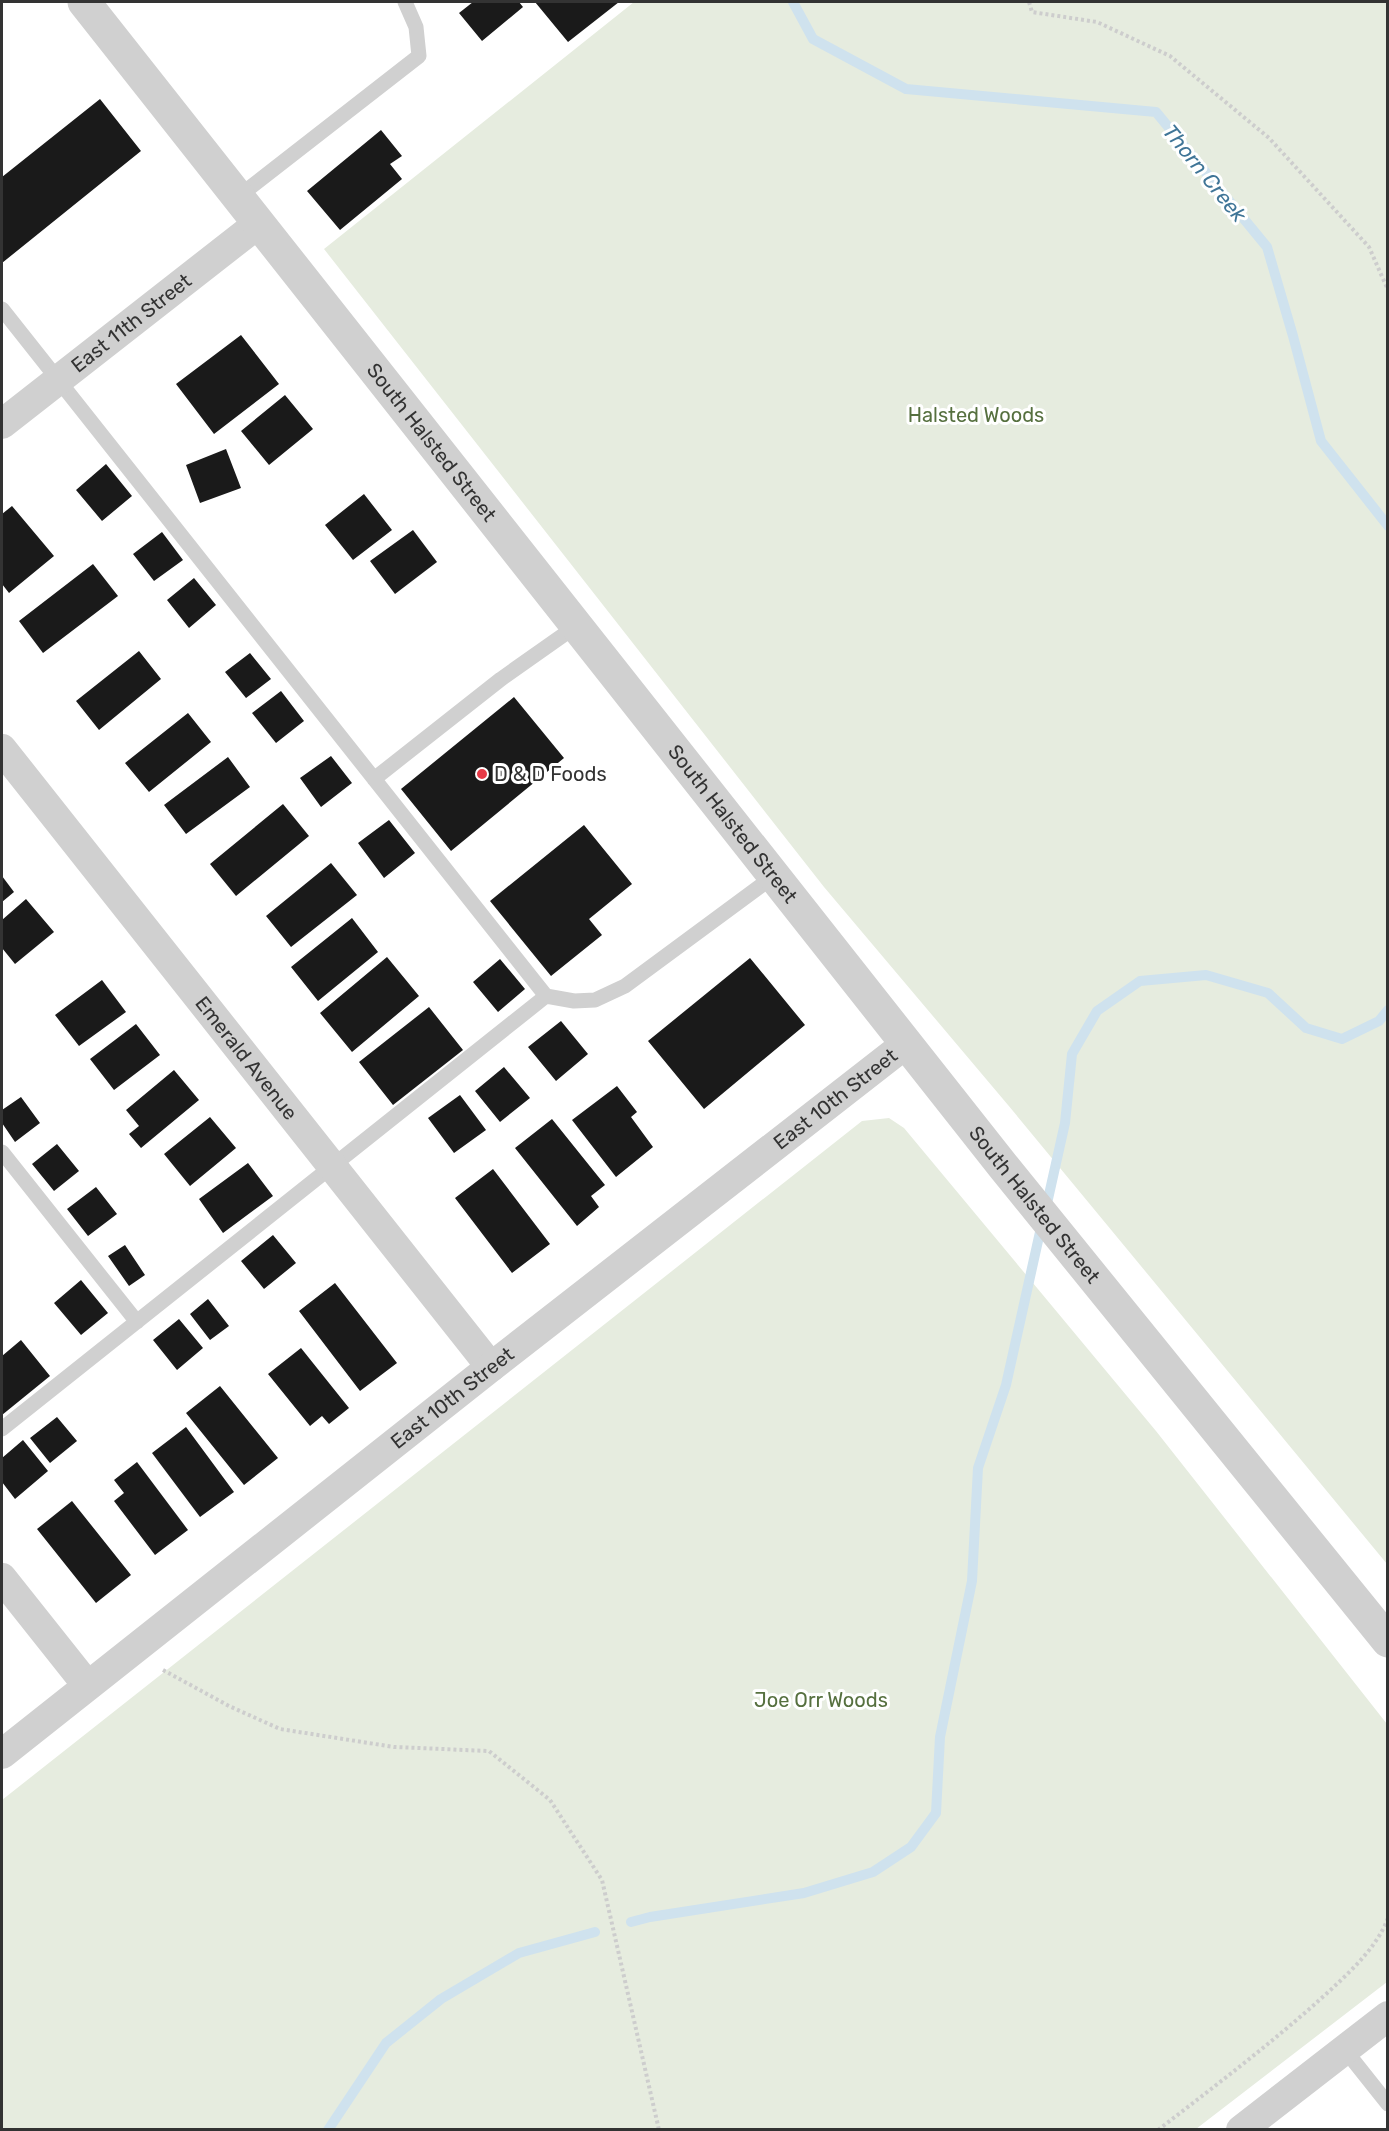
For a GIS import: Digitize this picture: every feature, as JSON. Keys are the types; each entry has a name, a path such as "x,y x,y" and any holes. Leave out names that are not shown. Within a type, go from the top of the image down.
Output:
{"street":[{"name":"South Halsted Street","path":"84,2 1003,1166 1388,1641"},
{"name":"East 11th Street","path":"2,423 258,223"},
{"name":"Emerald Avenue","path":"2,750 491,1367"},
{"name":"East 10th Street","path":"2,1754 491,1367 906,1043"},
{"path":"2,1578 87,1685"},
{"path":"1241,2130 1388,2016"}],"lane":[{"path":"238,197 419,56 416,27 405,2"},
{"path":"2,309 546,996 574,1001 595,1000 625,986 774,876"},
{"path":"374,779 501,679 576,626"},
{"path":"2,1430 546,996"},
{"path":"2,1152 137,1322"},
{"path":"1345,2050 1388,2104"}],"path":[{"path":"1029,2 1032,12 1097,22 1170,56 1269,138 1369,247 1388,290"},
{"path":"163,1670 229,1706 280,1729 394,1747 489,1751 550,1800 602,1880 659,2130"},
{"path":"1158,2130 1275,2039 1352,1971 1384,1928 1388,1918"}],"green space":[{"name":"Halsted Woods","path":"634,2 1387,2 1387,1564 1008,1105 824,887 324,249"},
{"name":"Joe Orr Woods","path":"889,1118 904,1128 1156,1431 1387,1724 1387,1982 1196,2129 2,2129 2,1800 862,1121"}],"building":[{"path":"473,2 519,2 523,7 482,41 459,13"},
{"path":"535,2 619,2 568,42"},
{"path":"100,99 141,151 2,263 2,177"},
{"path":"381,130 402,156 390,164 402,179 340,230 307,191"},
{"path":"241,335 279,384 214,434 176,384"},
{"path":"285,395 313,429 269,465 241,431"},
{"path":"226,449 241,488 200,503 186,465"},
{"path":"106,464 132,496 102,521 76,490"},
{"path":"364,494 392,530 353,560 325,525"},
{"path":"12,506 54,556 9,593 2,584 2,514"},
{"path":"413,530 437,562 395,594 370,561"},
{"path":"162,532 183,560 154,581 133,554"},
{"path":"93,564 118,596 43,653 19,621"},
{"path":"194,578 216,605 189,628 167,600"},
{"path":"139,651 161,679 99,730 76,701"},
{"path":"250,653 271,679 246,698 225,672"},
{"path":"281,691 304,721 276,743 252,713"},
{"name":"D & D Foods","path":"514,697 564,758 451,851 401,789"},
{"path":"188,713 211,742 149,792 125,763"},
{"path":"331,756 352,783 321,807 300,778"},
{"path":"228,757 250,787 186,834 164,805"},
{"path":"283,804 309,836 236,896 210,864"},
{"path":"389,820 415,853 384,878 358,843"},
{"path":"584,825 632,884 589,919 602,935 551,976 490,901"},
{"path":"331,863 357,895 291,947 266,916"},
{"path":"2,876 14,892 2,902"},
{"path":"26,899 54,932 15,964 2,948 2,920"},
{"path":"352,918 378,952 318,1001 291,967"},
{"path":"387,957 419,996 352,1052 320,1013"},
{"path":"750,958 805,1025 704,1109 648,1041"},
{"path":"500,959 525,989 498,1012 473,982"},
{"path":"102,980 126,1012 79,1046 55,1015"},
{"path":"429,1007 463,1050 393,1105 359,1062"},
{"path":"561,1021 588,1054 556,1081 528,1047"},
{"path":"136,1024 160,1055 114,1090 90,1059"},
{"path":"504,1067 530,1098 500,1122 475,1091"},
{"path":"174,1070 199,1100 141,1148 129,1134 139,1126 126,1110"},
{"path":"617,1086 637,1112 631,1117 653,1147 616,1177 572,1120"},
{"path":"460,1095 486,1130 454,1153 428,1118"},
{"path":"21,1097 40,1123 15,1142 2,1123 2,1110"},
{"path":"210,1117 236,1148 190,1186 164,1154"},
{"path":"552,1119 605,1185 591,1196 599,1207 577,1226 515,1148"},
{"path":"57,1144 79,1171 54,1191 32,1164"},
{"path":"248,1163 273,1196 223,1233 199,1199"},
{"path":"493,1169 550,1244 512,1273 455,1198"},
{"path":"96,1187 117,1214 88,1236 67,1209"},
{"path":"273,1235 296,1263 264,1289 241,1261"},
{"path":"125,1245 145,1275 129,1286 108,1256"},
{"path":"81,1280 108,1313 81,1335 54,1303"},
{"path":"335,1283 397,1363 360,1391 299,1311"},
{"path":"208,1299 229,1326 210,1340 190,1314"},
{"path":"179,1319 203,1348 177,1370 153,1340"},
{"path":"21,1340 50,1376 2,1415 2,1356"},
{"path":"301,1348 349,1408 329,1424 322,1416 310,1426 268,1374"},
{"path":"220,1386 278,1458 244,1485 186,1413"},
{"path":"57,1417 77,1441 50,1463 30,1438"},
{"path":"186,1427 234,1492 200,1517 152,1453"},
{"path":"23,1440 48,1471 15,1499 2,1482 2,1458"},
{"path":"137,1462 188,1530 155,1555 114,1501 124,1493 114,1480"},
{"path":"72,1501 131,1575 96,1603 37,1529"}],"waterway":[{"name":"Thorn Creek","path":"793,2 813,39 906,89 1156,112 1267,247 1321,441 1388,526"},
{"path":"1046,1208 1065,1123 1072,1054 1097,1011 1140,981 1206,975 1268,993 1306,1028 1342,1039 1379,1021 1388,1010"},
{"path":"631,1922 804,1893 873,1872 911,1847 936,1813 940,1737 972,1581 978,1468 1006,1385 1042,1223"},
{"path":"328,2130 386,2043 441,1999 519,1953 595,1932"}],"place":[{"name":"D & D Foods","path":"482,774"}]}
